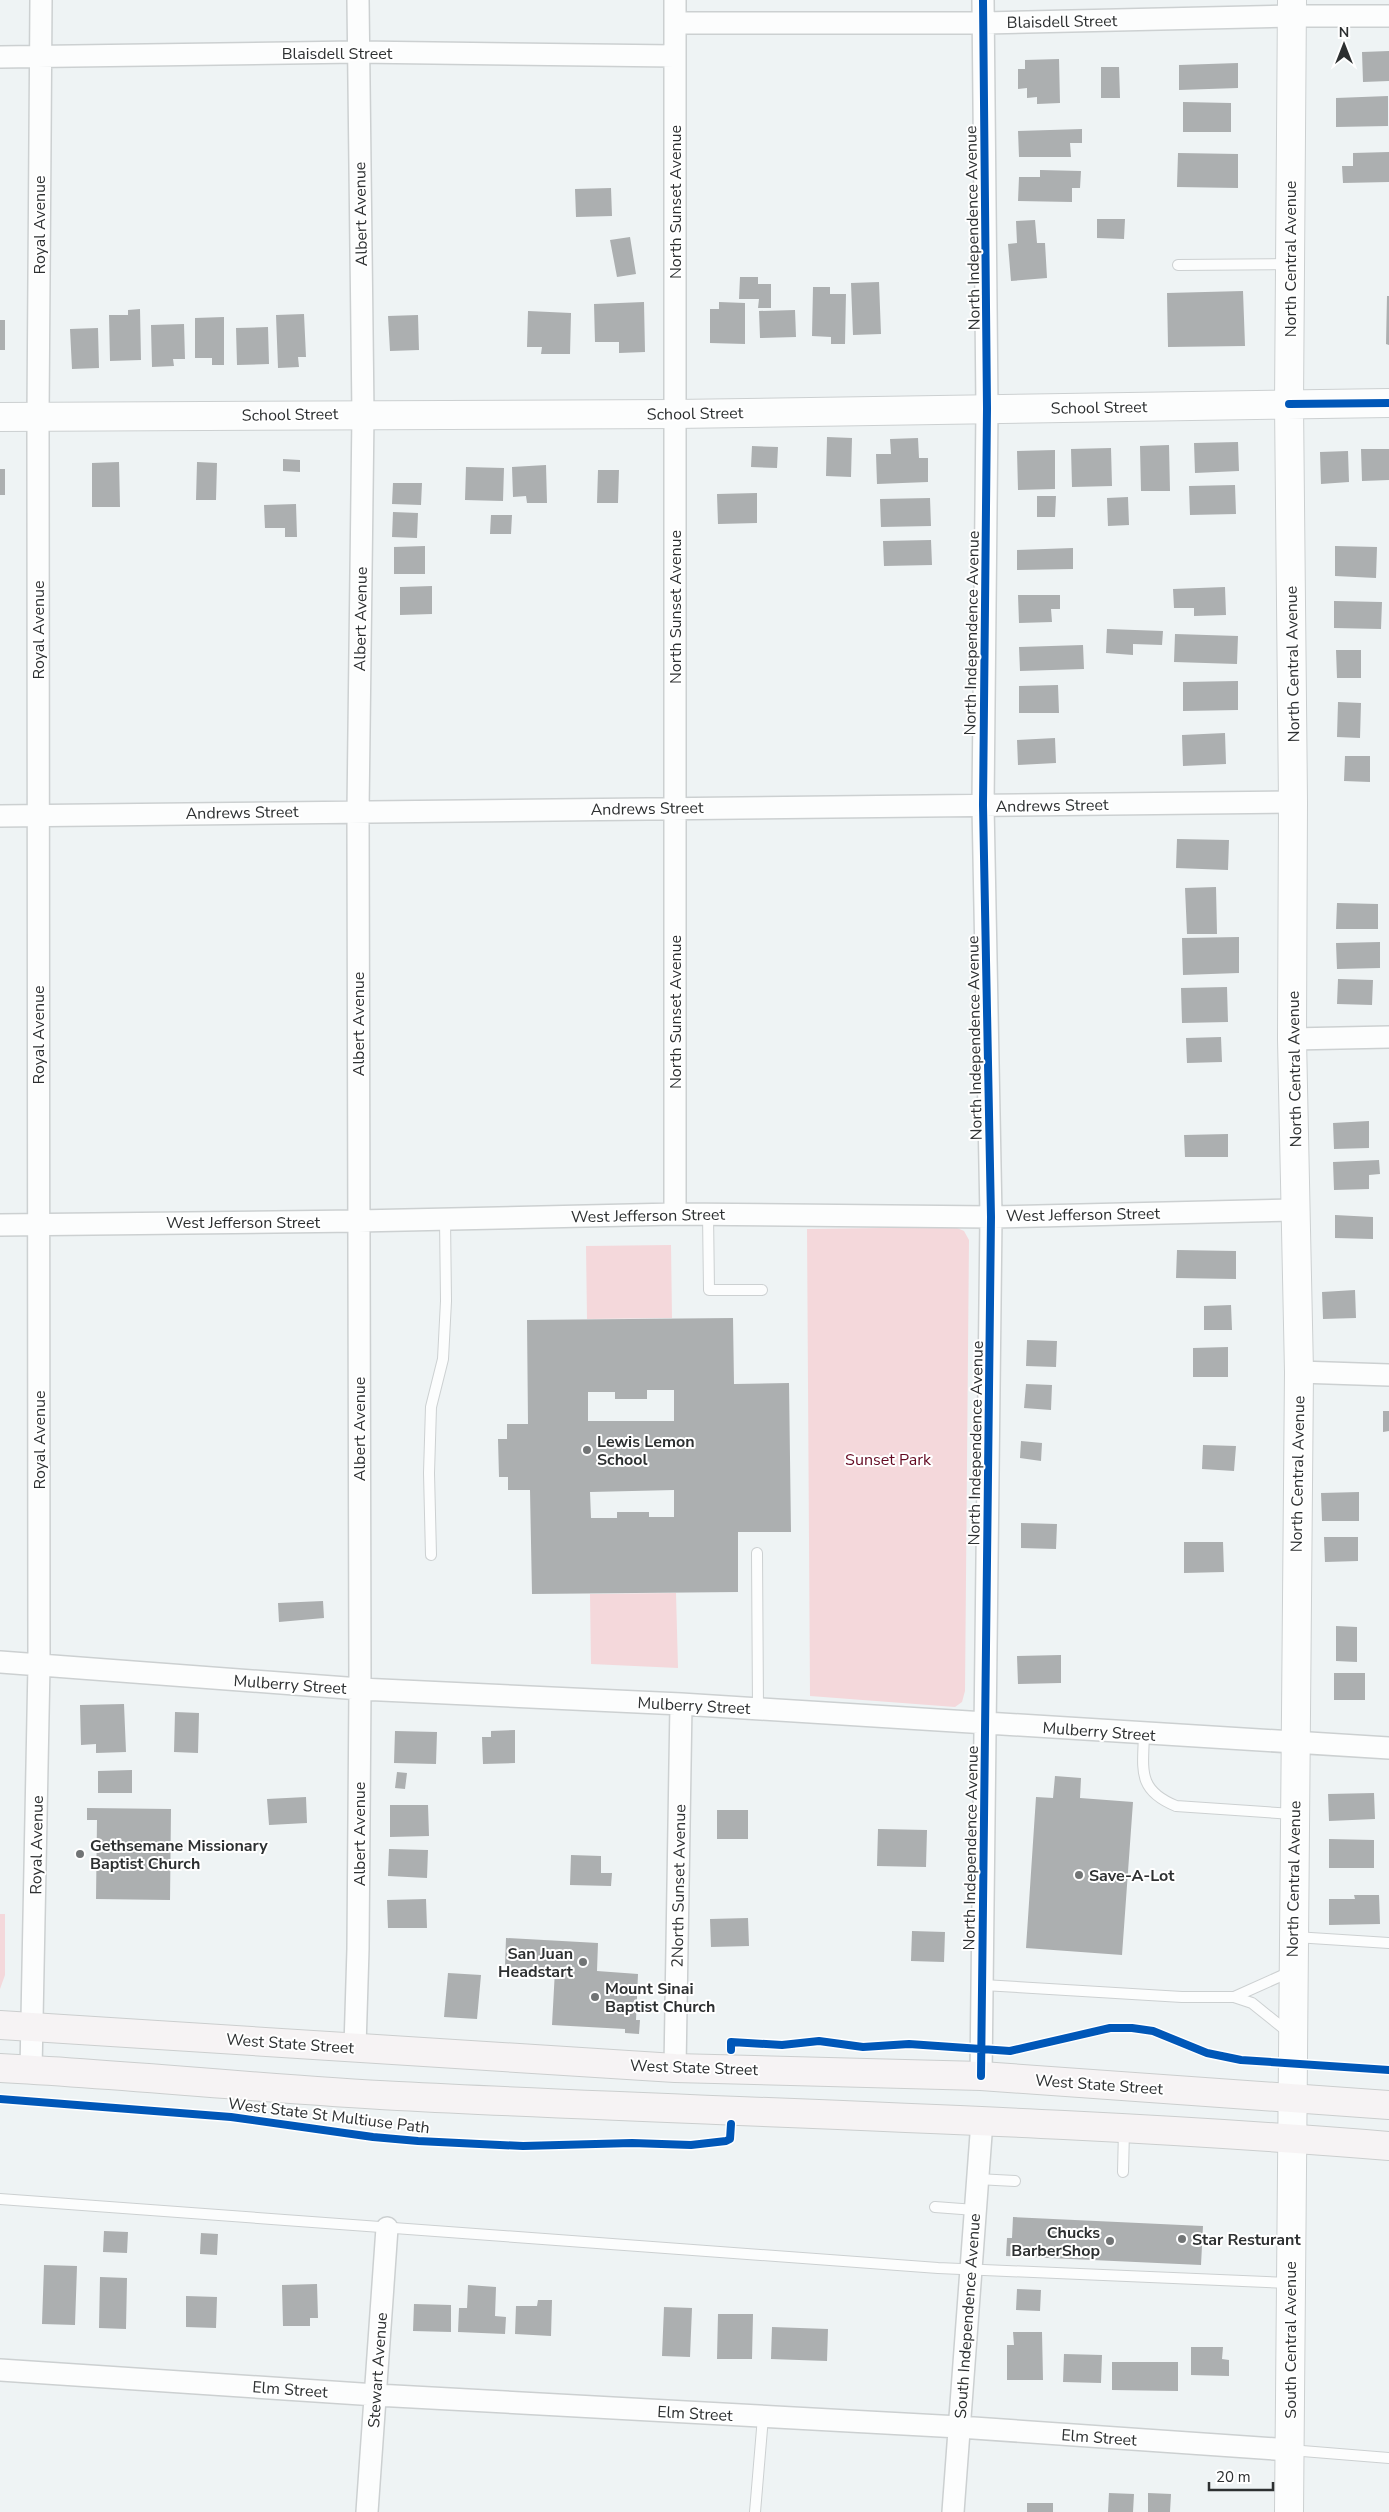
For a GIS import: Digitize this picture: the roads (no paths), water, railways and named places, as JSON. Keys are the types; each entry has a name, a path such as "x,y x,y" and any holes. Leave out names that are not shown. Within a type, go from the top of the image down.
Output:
{"main road":[{"name":"North Central Avenue","path":"1291,2138 1298,1372 1292,1039 1294,802 1289,404 1292,8"},
{"name":"School Street","path":"0,417 675,414 987,408 1389,404"},
{"name":"West State Street","path":"0,2025 675,2068 981,2076 1389,2105"},
{"path":"0,2068 396,2096 982,2121 1291,2138 1389,2146"},
{"name":"South Central Avenue","path":"1289,2512 1291,2138"}],"street":[{"name":"Royal Avenue","path":"31,2070 39,1665 38,416 41,0"},
{"name":"Albert Avenue","path":"355,2047 358,1949 360,1689 358,811 363,414 357,52 358,0"},
{"name":"North Sunset Avenue","path":"675,0 675,1214"},
{"name":"North Independence Avenue","path":"981,2076 991,1216 983,805 987,408 984,0"},
{"name":"Blaisdell Street","path":"675,23 984,23 1292,8 1389,16"},
{"name":"Blaisdell Street","path":"0,57 357,52 675,56"},
{"name":"Andrews Street","path":"0,816 1294,802"},
{"path":"1292,1039 1389,1037"},
{"name":"West Jefferson Street","path":"0,1225 358,1221 675,1214 991,1216 1295,1210"},
{"path":"1298,1372 1389,1375"},
{"name":"Mulberry Street","path":"0,1662 360,1689 682,1704 1389,1748"},
{"name":"2North Sunset Avenue","path":"675,2068 682,1704"},
{"name":"South Independence Avenue","path":"953,2512 982,2121"},
{"name":"Stewart Avenue","path":"367,2512 387,2228"},
{"name":"Elm Street","path":"0,2370 376,2395 959,2427 1290,2450"}],"lane":[{"path":"1178,265 1290,264"},
{"path":"708,1214 709,1290 762,1290"},
{"path":"431,1555 431,1407 443,1359 446,1301 445,1219"},
{"path":"757,1552 758,1709"},
{"path":"1144,1734 1145,1782 1150,1791 1162,1800 1176,1806 1294,1814"},
{"path":"1292,1936 1389,1943"},
{"path":"1234,1997 1292,1970"},
{"path":"983,1985 1182,1997 1234,1997 1252,2003 1268,2014 1292,2036"},
{"path":"1123,2172 1124,2129"},
{"path":"977,2179 1015,2181"},
{"path":"0,2200 971,2270 1290,2283"},
{"path":"935,2207 975,2210"},
{"path":"755,2512 763,2417"},
{"name":"Elm Street","path":"1290,2450 1389,2458"}],"place":[{"name":"Lewis Lemon School","path":"587,1450"},
{"name":"Gethsemane Missionary Baptist Church","path":"80,1854"},
{"name":"Save-A-Lot","path":"1079,1875"},
{"name":"San Juan Headstart","path":"583,1962"},
{"name":"Mount Sinai Baptist Church","path":"595,1997"},
{"name":"Star Resturant","path":"1182,2239"},
{"name":"Chucks BarberShop","path":"1110,2241"}],"park label":[{"name":"Sunset Park","path":"888,1459"}]}
